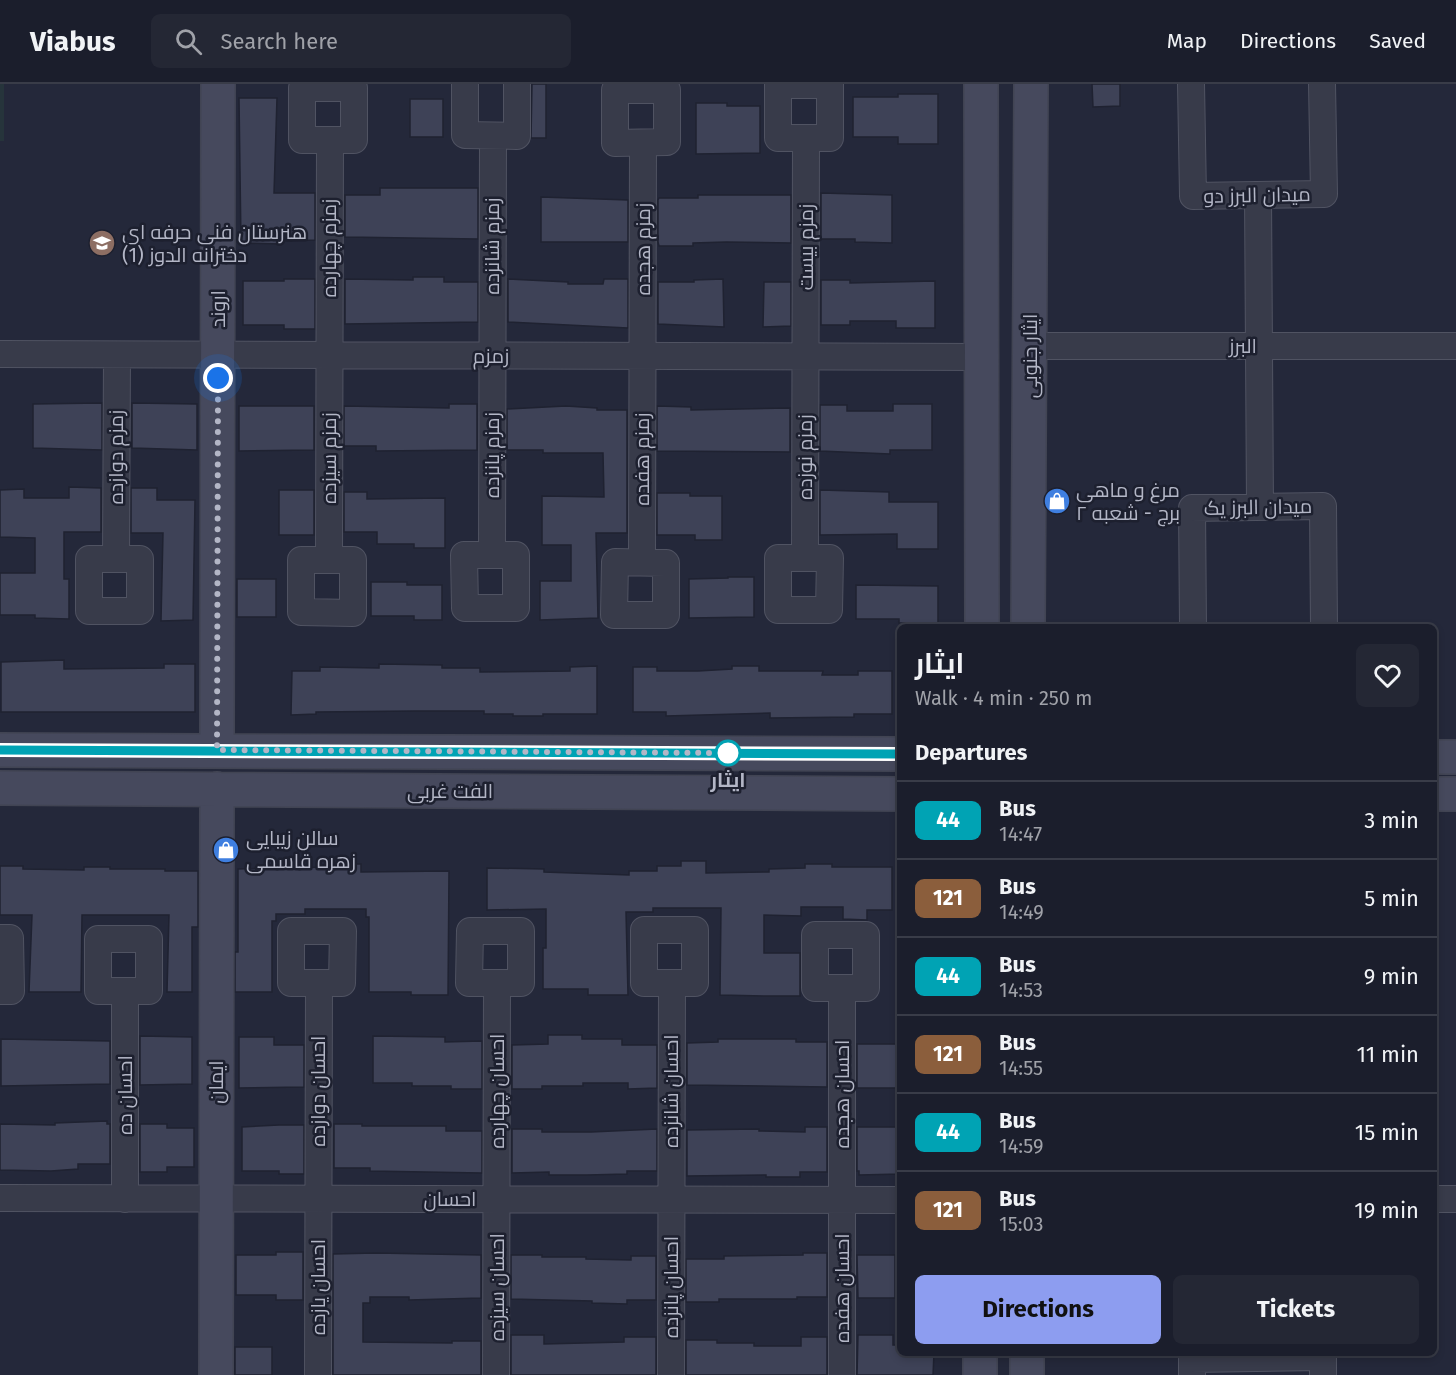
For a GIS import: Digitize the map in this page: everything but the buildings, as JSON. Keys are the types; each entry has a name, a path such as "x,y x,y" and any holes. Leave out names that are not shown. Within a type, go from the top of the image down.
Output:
{"main road":[{"name":"اروند","path":"217,750 218,84"},
{"path":"981,84 982,624"},
{"name":"ایثار جنوبی","path":"1028,624 1031,84"},
{"name":"الفت غربی","path":"0,750 897,754"},
{"path":"1437,757 1456,757"},
{"name":"الفت غربی","path":"0,788 897,794"},
{"name":"ایمان","path":"216,1375 217,789"},
{"path":"1437,794 1456,794"},
{"path":"980,1356 980,1375"},
{"path":"1026,1375 1027,1356"}],"street":[{"path":"465,84 465,135 493,136 517,136 517,84"},
{"name":"میدان البرز دو","path":"1191,84 1193,196 1324,194 1322,84"},
{"name":"زمزم شانزده","path":"492,356 493,136"},
{"name":"زمزم بیست","path":"806,138 806,357"},
{"name":"زمزم چهارده","path":"329,356 330,140"},
{"name":"زمزم هجده","path":"642,356 643,143"},
{"path":"1258,195 1260,507"},
{"name":"البرز","path":"1030,346 1456,346"},
{"name":"زمزم","path":"0,354 981,357"},
{"name":"زمزم دوازده","path":"116,559 117,355"},
{"name":"زمزم سیزده","path":"328,560 329,356"},
{"name":"زمزم پانزده","path":"492,356 492,555"},
{"name":"زمزم هفده","path":"642,356 642,562"},
{"name":"زمزم نوزده","path":"805,558 806,357"},
{"name":"میدان البرز یک","path":"1193,624 1192,508 1323,506 1324,624"},
{"path":"0,938 10,938 11,990 0,991"},
{"name":"احسان دوازده","path":"318,983 318,1199"},
{"name":"احسان چهارده","path":"497,983 497,1200"},
{"name":"احسان شانزده","path":"671,1200 672,983"},
{"name":"احسان هجده","path":"842,988 842,1200"},
{"name":"احسان ده","path":"125,991 125,1199"},
{"name":"احسان","path":"0,1198 897,1200"},
{"name":"احسان یازده","path":"318,1199 318,1375"},
{"path":"1437,1199 1456,1199"},
{"name":"احسان سیزده","path":"496,1375 497,1200"},
{"name":"احسان پانزده","path":"671,1200 671,1375"},
{"name":"احسان هفده","path":"842,1200 842,1375"},
{"path":"1192,1375 1192,1359 1260,1356 1323,1357 1323,1375"}],"shaded area":[{"path":"0,84 4,84 4,141 0,141"}],"bus line":[{"name":"44","path":"0,750 897,754"}],"place":[{"name":"هنرستان فنی حرفه ای دخترانه الدوز (1)","path":"102,243"},
{"name":"مرغ و ماهی برج - شعبه ۲","path":"1057,501"},
{"name":"ایثار","path":"728,753"},
{"name":"سالن زیبایی زهره قاسمی","path":"226,850"}],"route":[{"path":"218,378 217,750 728,753"}]}
